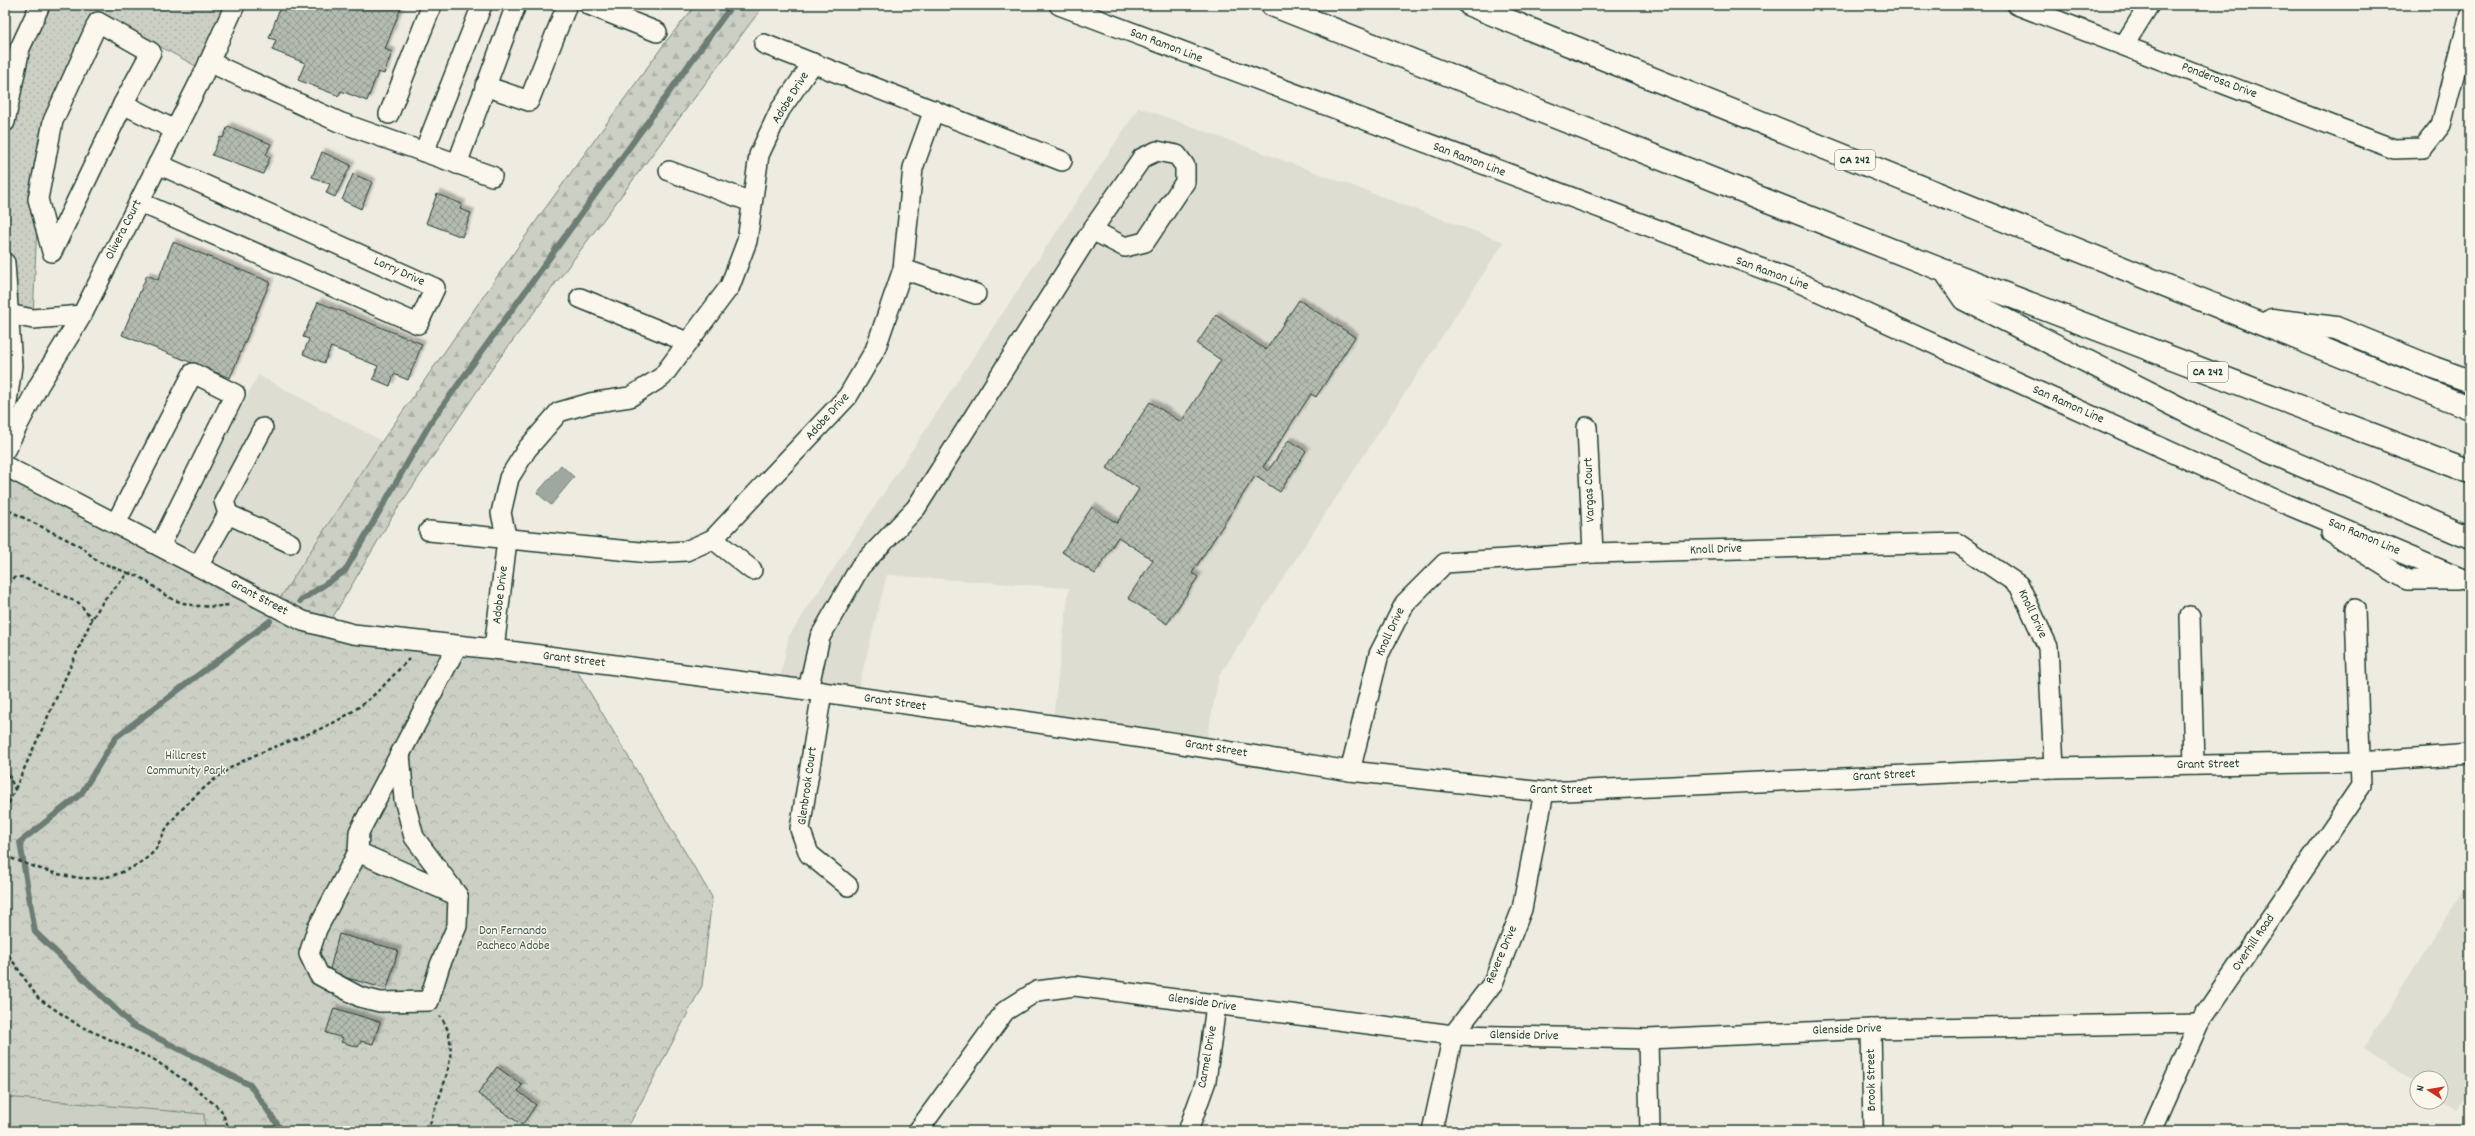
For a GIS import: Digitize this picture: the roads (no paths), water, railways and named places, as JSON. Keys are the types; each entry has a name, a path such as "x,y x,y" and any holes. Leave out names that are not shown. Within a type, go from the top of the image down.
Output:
{"highway":[{"name":"CA 242","path":"1272,5 1945,271 2470,472"},
{"name":"CA 242","path":"1470,5 2470,408"},
{"path":"1945,271 1964,299 2157,397 2268,451 2470,538"},
{"path":"2240,316 2336,328 2470,381"}],"street":[{"path":"5,122 20,48 40,5"},
{"name":"Olivera Court","path":"5,450 39,385 82,315 209,62 235,5"},
{"path":"389,114 432,5"},
{"path":"424,152 482,5"},
{"path":"457,164 516,5"},
{"path":"485,86 529,101 567,5"},
{"path":"589,5 657,32"},
{"name":"San Ramon Line","path":"1058,5 1800,283 2281,502 2406,580 2468,581"},
{"name":"Ponderosa Drive","path":"2017,5 2394,148 2423,148 2441,125 2470,14"},
{"path":"2124,45 2149,5"},
{"path":"98,22 151,52 123,104 87,179 52,252 38,199 54,121 98,22"},
{"name":"Adobe Drive","path":"764,44 1062,161"},
{"path":"209,62 339,122 492,176"},
{"name":"Adobe Drive","path":"494,649 507,540 501,513 510,478 527,449 559,412 590,403 630,396 662,377 730,286 747,241 759,155 780,110 813,63"},
{"path":"123,104 175,130"},
{"name":"Adobe Drive","path":"430,531 507,540 650,553 686,551 713,539 848,396 875,350 902,269 913,168 934,110"},
{"name":"Glenbrook Court","path":"848,886 809,854 800,828 820,637 860,567 916,508 1092,230 1142,158 1157,151 1177,155 1185,166 1185,182 1145,242 1125,247 1092,230"},
{"name":"Lorry Drive","path":"138,202 418,324 435,288 158,164"},
{"path":"669,171 752,202"},
{"path":"5,263 12,366 5,417"},
{"path":"902,269 976,294"},
{"path":"580,298 687,342"},
{"path":"8,314 33,319 82,315"},
{"path":"116,523 193,373 235,394 160,546"},
{"name":"Vargas Court","path":"1587,427 1592,553"},
{"path":"198,566 228,514 224,500 263,428"},
{"name":"Grant Street","path":"5,466 303,621 353,634 424,643 494,649 815,691 1170,742 1350,770 1544,792 2054,768 2359,762 2470,754"},
{"path":"228,514 290,543"},
{"path":"713,539 752,570"},
{"name":"Knoll Drive","path":"1350,770 1379,654 1404,603 1445,563 1592,553 1956,543 2019,585 2048,647 2054,768"},
{"name":"Overhill Road","path":"2151,1131 2199,1023 2361,786 2355,609"},
{"path":"2190,616 2194,765"},
{"path":"400,754 404,799 414,837 458,896 457,926 440,965 429,1001 380,1002 360,997 319,975 309,954 317,928 358,852 359,832 400,754 457,646"},
{"name":"Revere Drive","path":"1432,1131 1453,1035 1492,983 1522,909 1544,792"},
{"path":"358,852 458,896"},
{"name":"Glenside Drive","path":"918,1131 1005,1011 1037,991 1075,986 1453,1035 1648,1039 1871,1029 2199,1023"},
{"name":"Carmel Drive","path":"1188,1131 1206,1081 1216,1005"},
{"name":"Brook Street","path":"1871,1029 1873,1131"},
{"path":"1648,1039 1650,1131"}],"waterway":[{"path":"300,601 345,571 431,422 732,5"},
{"path":"270,621 116,737 81,794 20,842 35,932 132,1025 250,1085 282,1131"}],"park label":[{"name":"Hillcrest Community Park","path":"186,764"},
{"name":"Don Fernando Pacheco Adobe","path":"513,938"}]}
